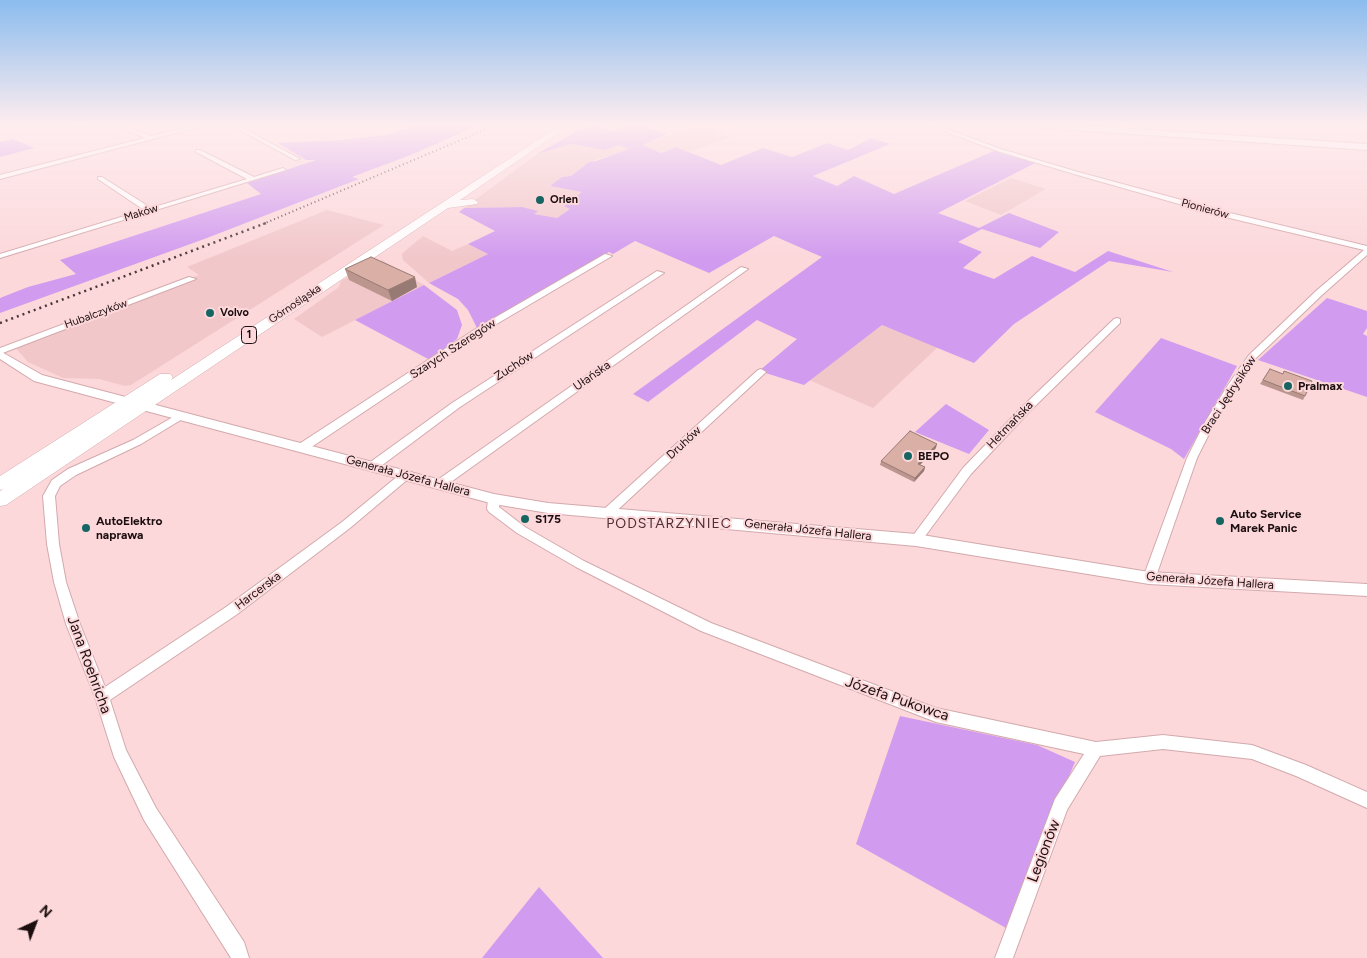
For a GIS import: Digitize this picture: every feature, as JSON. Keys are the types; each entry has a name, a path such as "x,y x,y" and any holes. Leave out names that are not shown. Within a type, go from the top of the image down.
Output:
{"main road":[{"name":"Górnośląska","path":"0,484 484,170"},
{"name":"Górnośląska","path":"0,500 498,170"},
{"path":"443,206 473,202"}],"street":[{"path":"0,176 25,170"},
{"path":"235,170 253,179"},
{"name":"Maków","path":"0,256 283,170"},
{"name":"Pionierów","path":"1065,170 1224,214 1367,249"},
{"path":"100,178 149,210"},
{"name":"Braci Jędrysików","path":"1149,578 1192,458 1209,424 1233,385 1252,357 1367,249"},
{"name":"Szarych Szeregów","path":"303,447 480,330 608,256"},
{"name":"Ułańska","path":"440,484 744,269"},
{"name":"Zuchów","path":"373,466 456,405 660,273"},
{"name":"Hubalczyków","path":"0,352 192,279"},
{"name":"Hetmańska","path":"916,540 967,471 1026,409 1117,321"},
{"name":"Generała Józefa Hallera","path":"0,352 38,378 408,474 494,499 548,508 606,514 736,523 916,540 1149,578 1367,590"},
{"name":"Druhów","path":"606,514 761,372"},
{"name":"Jana Roehricha","path":"180,416 137,442 72,472 56,483 50,496 53,544 60,582 76,632 102,697 119,752 150,814 237,949 240,958"},
{"name":"Harcerska","path":"102,697 231,611 346,526 408,474"},
{"name":"Józefa Pukowca","path":"494,499 493,509 521,530 580,564 706,627 936,715 1096,749 1163,742 1252,752 1300,770 1367,800"},
{"name":"Legionów","path":"1004,958 1061,806 1096,749"}],"shaded area":[{"path":"287,170 371,170 352,177 359,179 207,238 0,313 0,298 28,287 76,274 60,260 261,194 247,183"},
{"path":"516,170 579,170 571,176 562,177 550,186 583,192 564,206 571,208 557,218 533,214 537,211 522,207 464,208"},
{"path":"579,170 828,170 813,176 837,186 854,176 894,194 950,170 1022,170 938,213 979,228 1009,213 1059,232 1040,248 982,229 958,242 982,252 963,268 994,279 1032,256 1075,272 1108,251 1173,272 1109,261 1014,324 974,363 882,325 804,385 759,371 797,339 757,320 648,402 633,394 822,257 774,236 709,273 635,241 613,254 609,252 477,328 468,310 458,299 429,283 488,254 468,244 495,231 459,212 464,208 522,207 538,211 534,214 557,218 570,209 564,206 582,192 550,186 562,177 571,176"},
{"path":"1011,178 1046,189 1001,215 965,201"},
{"path":"327,210 384,225 131,385 125,386 99,379 63,378 28,362 12,344 199,275 187,267"},
{"path":"423,236 452,251 468,244 488,254 429,283 403,260 402,254"},
{"path":"382,260 424,285 322,337 294,319 339,287 341,281"},
{"path":"424,285 457,310 462,325 457,339 430,360 355,320"},
{"path":"1327,298 1367,311 1367,328 1363,334 1367,336 1367,397 1258,360"},
{"path":"882,325 938,347 873,408 809,380"},
{"path":"1161,338 1237,366 1184,459 1171,449 1095,412"},
{"path":"946,404 989,430 969,454 915,432"},
{"path":"900,716 1037,745 1075,762 1006,928 856,844"},
{"path":"539,887 603,958 482,958"}],"building":[{"path":"371,257 415,277 388,290 345,269"},
{"name":"Pralmax","path":"1270,369 1283,374 1284,371 1312,381 1305,396 1263,380"},
{"name":"BEPO","path":"910,431 937,444 918,464 925,467 915,478 881,461"}],"railway":[{"path":"263,224 391,170"},
{"path":"0,323 266,223"}],"place":[{"name":"Orlen","path":"540,200"},
{"name":"Volvo","path":"210,313"},
{"name":"Pralmax","path":"1288,386"},
{"name":"BEPO","path":"908,456"},
{"name":"S175","path":"525,519"},
{"name":"Auto Service Marek Panic","path":"1220,521"},
{"name":"AutoElektro naprawa","path":"86,528"}],"district":[{"name":"PODSTARZYNIEC","path":"669,524"}]}
